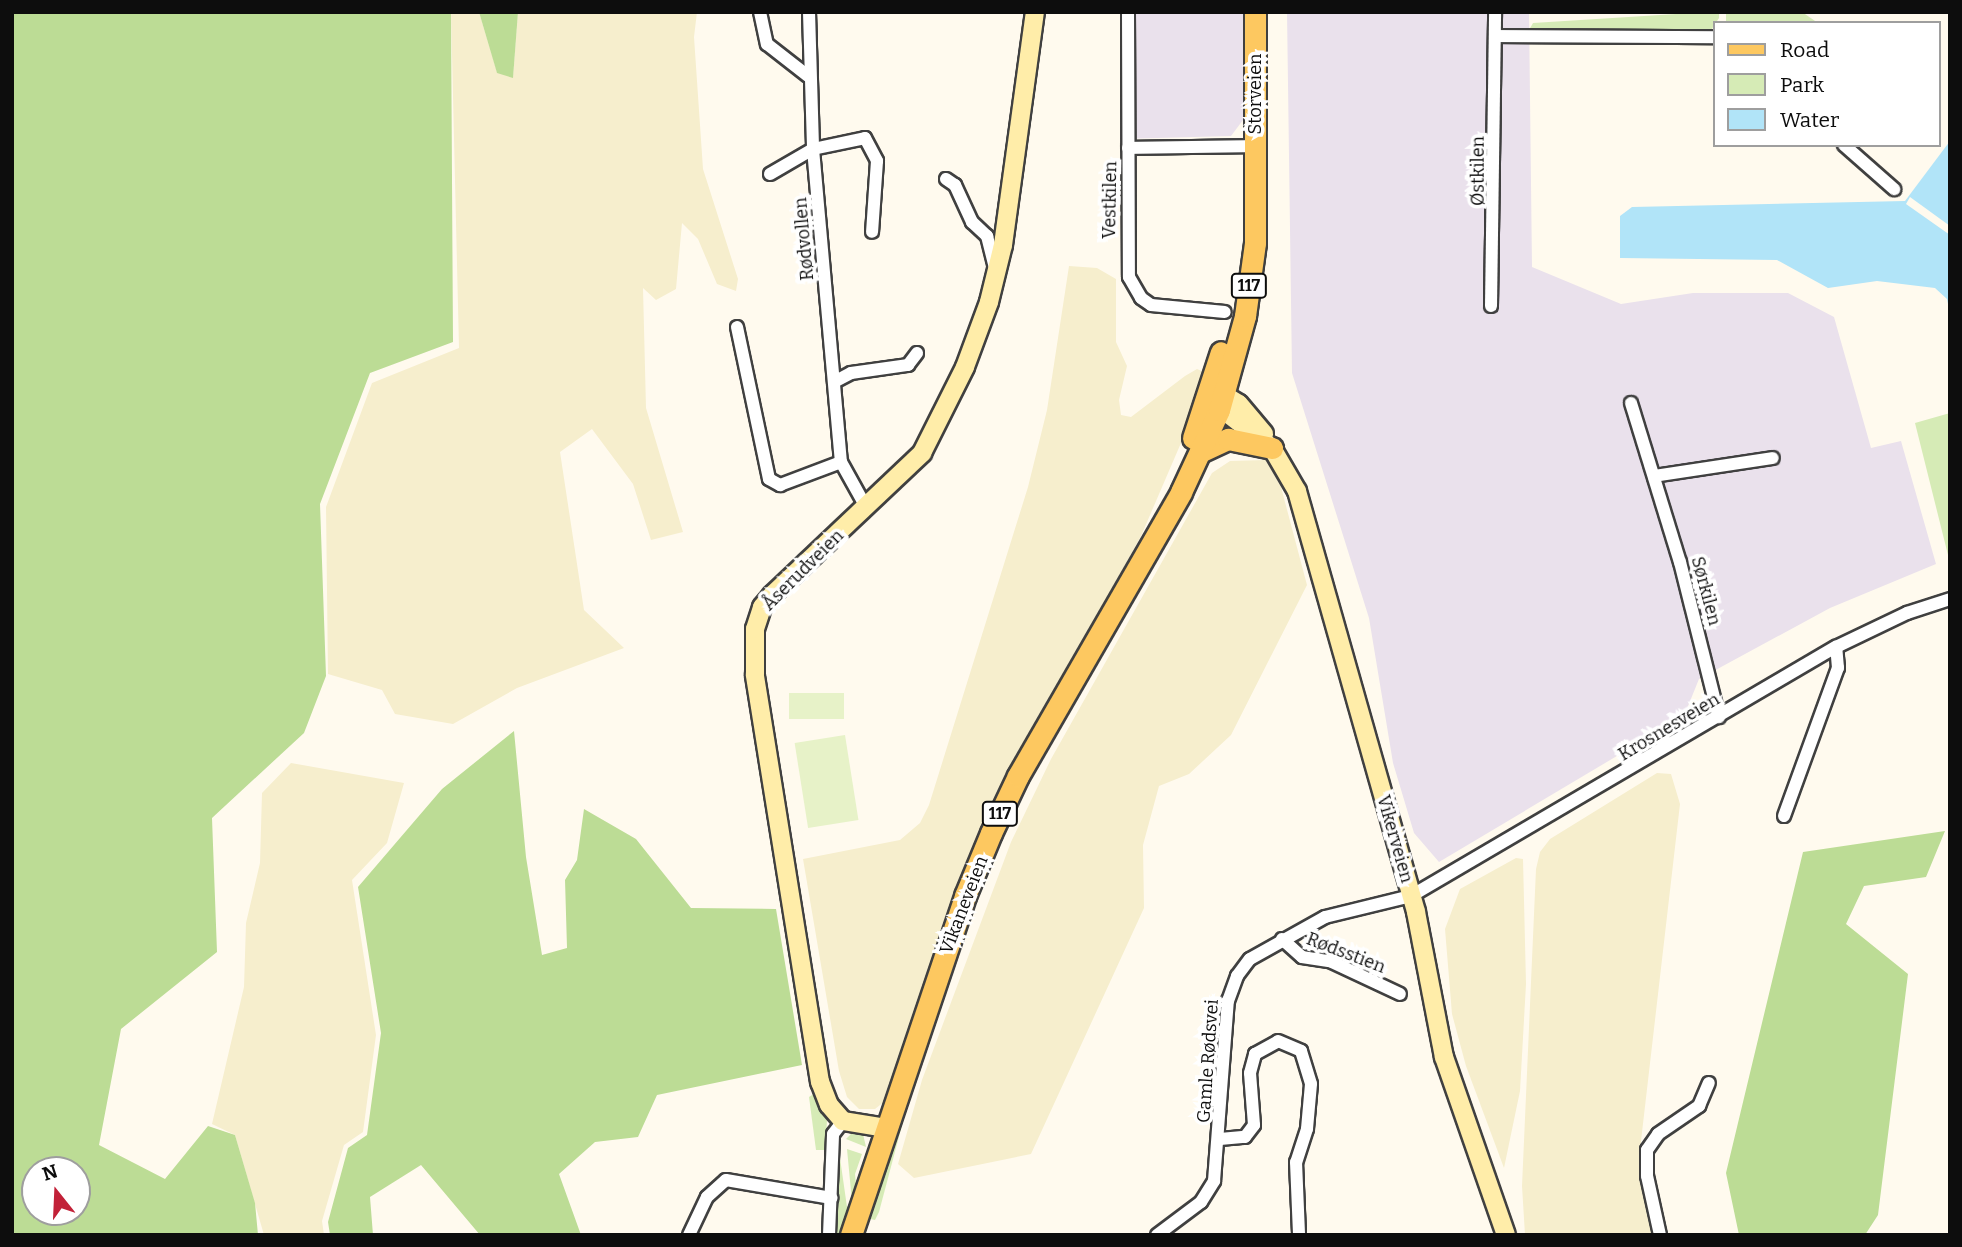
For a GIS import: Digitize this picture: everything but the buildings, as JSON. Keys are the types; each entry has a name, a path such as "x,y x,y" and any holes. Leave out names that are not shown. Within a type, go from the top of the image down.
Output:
{"main road":[{"name":"Storveien","path":"1217,401 1254,175 1255,12"},
{"name":"Vikaneveien","path":"851,1235 965,896 991,833 1202,451 1217,401"},
{"name":"Vikaneveien","path":"1161,521 1217,401"},
{"path":"1202,451 1228,439 1272,448"}],"street":[{"path":"760,12 767,44 808,76"},
{"name":"Rødvollen","path":"809,12 808,76 813,149 841,462 866,507"},
{"name":"Åserudveien","path":"842,1121 825,1096 816,1062 755,674 754,645 762,607 911,465 931,438 965,367 996,272 1035,12"},
{"name":"Vestkilen","path":"1128,12 1127,264 1134,287 1151,305 1225,312"},
{"name":"Østkilen","path":"1491,306 1495,12"},
{"path":"1495,36 1714,37"},
{"path":"770,174 813,149 859,137 870,142 877,161 872,232"},
{"path":"1128,148 1255,146"},
{"path":"1846,147 1894,189"},
{"path":"946,179 955,184 972,222 989,241 996,272"},
{"path":"737,327 768,479 780,485 841,462"},
{"path":"834,382 851,373 908,365 917,353"},
{"name":"Vikerveien","path":"1217,401 1272,448 1297,491 1411,897 1444,1057 1506,1235"},
{"name":"Sørkilen","path":"1630,403 1693,608 1719,717"},
{"path":"1654,476 1773,458"},
{"name":"Krosnesveien","path":"1411,897 1836,647 1883,623 1950,599"},
{"path":"1784,817 1838,668 1836,647"},
{"name":"Gamle Rødsvei","path":"1157,1235 1210,1191 1218,1172 1226,1019 1231,988 1243,967 1282,939 1334,914 1411,897"},
{"name":"Rødsstien","path":"1282,939 1302,957 1343,966 1400,994"},
{"path":"1220,1139 1245,1136 1254,1125 1250,1073 1255,1054 1278,1041 1301,1051 1311,1084 1307,1129 1296,1162 1299,1235"},
{"path":"1660,1235 1647,1175 1647,1150 1658,1134 1699,1106 1709,1083"},
{"path":"829,1235 833,1134 842,1121 886,1128"},
{"path":"689,1235 707,1197 726,1180 831,1198"}],"shaded area":[{"path":"451,12 479,12 497,72 513,77 518,12 697,12 694,37 703,169 738,279 736,291 717,284 698,239 682,223 676,289 656,300 643,288 646,408 683,532 651,540 633,484 592,429 560,452 584,610 624,648 517,688 453,724 395,714 382,690 328,674 326,507 372,383 459,348"},
{"path":"1120,12 1243,12 1243,120 1231,136 1120,139"},
{"path":"1287,12 1529,12 1532,267 1621,304 1693,293 1788,293 1834,317 1871,448 1901,441 1936,564 1830,608 1699,679 1684,716 1439,862 1414,833 1393,763 1369,618 1292,373"},
{"path":"1069,266 1097,268 1116,279 1116,342 1127,366 1119,400 1121,415 1131,417 1185,376 1197,369 1204,372 1193,415 1141,536 1023,749 885,1101 875,1109 859,1109 847,1097 839,1071 803,859 900,840 920,823 929,805 1028,487 1047,410"},
{"path":"1266,460 1281,487 1307,585 1231,735 1189,774 1159,786 1143,845 1144,908 1031,1154 914,1178 898,1164 922,1080 1011,842 1051,759 1212,473 1230,461"},
{"path":"291,763 404,783 387,843 352,880 376,1035 363,1132 344,1145 322,1221 324,1235 264,1235 235,1135 212,1124 244,987 246,923 260,863 262,793"},
{"path":"1657,773 1671,774 1680,804 1641,1141 1640,1165 1653,1235 1525,1235 1522,1186 1536,869 1540,852 1550,839"},
{"path":"1516,858 1523,859 1526,984 1520,1091 1504,1168 1466,1066 1452,1014 1445,929 1460,889"}],"green space":[{"path":"12,12 451,12 453,342 370,373 320,504 326,676 304,733 212,818 217,952 121,1029 99,1145 165,1179 208,1126 235,1135 255,1203 258,1235 12,1235"},
{"path":"479,12 518,12 513,78 497,73"},
{"path":"1802,12 1815,21 1726,21 1726,14"},
{"path":"1719,14 1710,32 1529,30 1533,23"},
{"path":"1950,413 1950,563 1915,423"},
{"path":"789,693 844,693 844,719 789,719"},
{"path":"514,731 526,857 542,955 567,948 565,880 577,860 584,809 636,839 691,908 776,909 802,1065 657,1095 638,1137 595,1142 559,1174 581,1235 480,1235 421,1165 370,1197 373,1235 330,1235 328,1222 348,1148 367,1135 381,1033 358,887 442,789"},
{"path":"845,735 858,820 808,828 795,743"},
{"path":"1945,831 1926,877 1864,886 1846,924 1908,974 1878,1215 1865,1235 1739,1235 1726,1173 1803,852"},
{"path":"914,1080 879,1212 875,1220 866,1218"},
{"path":"815,1093 827,1120 825,1150 816,1150 809,1097"},
{"path":"855,1130 863,1134 866,1147 846,1139"},
{"path":"838,1144 847,1207 852,1202 847,1149 862,1154 855,1174 857,1195 844,1235 833,1235"}],"water":[{"path":"1950,141 1950,314 1947,299 1935,288 1877,281 1828,288 1777,260 1620,258 1620,216 1632,207 1905,201"}],"pier":[{"path":"1910,197 1950,226 1950,235 1906,204"}]}
